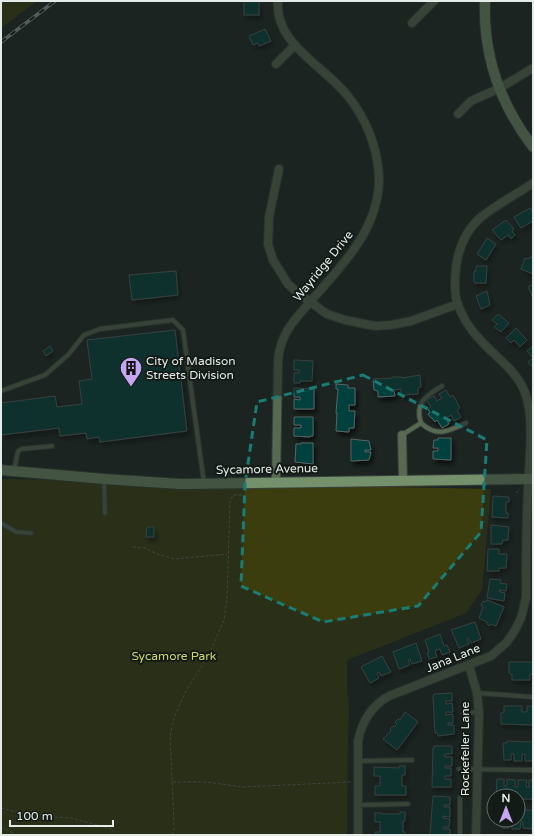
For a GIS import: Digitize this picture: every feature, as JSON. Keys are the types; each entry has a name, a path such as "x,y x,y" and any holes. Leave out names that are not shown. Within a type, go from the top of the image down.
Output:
{"street":[{"name":"Wayridge Drive","path":"276,482 278,354 283,337 288,328 357,246 366,232 376,205 378,184 378,168 374,145 360,114 342,88 295,45 285,32 278,14 278,1"},
{"path":"412,23 434,1"},
{"path":"485,1 485,24 492,67 507,107 516,125 533,147"},
{"path":"276,64 295,45"},
{"path":"458,114 471,101 500,88 533,68"},
{"path":"279,169 269,217 268,244 273,260 288,284 310,302 327,314 345,320 375,326 392,325 411,321 458,304"},
{"name":"Jana Lane","path":"358,835 358,761 360,734 367,716 380,701 389,696 491,656 507,642 518,626 523,613 526,598 531,479 529,406 525,392 508,367 472,330 464,319 455,295 456,262 458,252 470,230 483,216 533,183"},
{"path":"402,435 403,481"},
{"name":"Sycamore Avenue","path":"1,470 180,484 531,479"},
{"name":"Rockefeller Lane","path":"469,665 477,693 479,712 476,835"}],"lane":[{"path":"1,390 45,375 68,355 84,335 100,329 173,320 183,330 204,483"},
{"path":"442,386 423,399 419,413 421,423 433,431 440,432 448,431 466,423"},
{"path":"402,435 421,423"},
{"path":"14,471 18,451 22,449 52,446"},
{"path":"104,479 105,513"},
{"path":"1,523 16,532 31,533"},
{"path":"477,693 533,697"},
{"path":"463,713 479,712"},
{"path":"358,761 412,760"},
{"path":"459,770 533,770"},
{"path":"460,797 460,835"},
{"path":"358,805 408,804"}],"path":[{"path":"516,493 521,488"},
{"path":"172,835 174,830 174,821 170,736 172,726 187,689 209,655 224,620 227,599 230,501 233,495 243,494"},
{"path":"133,547 145,548 157,554 175,559 228,554"},
{"path":"172,782 207,782 242,787 358,782"},
{"path":"1,808 17,812 71,818 112,829 117,835"},
{"path":"1,826 14,835"}],"highlighted area":[{"path":"363,375 487,440 481,532 418,606 323,622 241,586 245,484 257,402"}],"green space":[{"path":"1,1 37,1 1,28"},
{"name":"Sycamore Park","path":"1,479 491,489 482,590 466,613 347,660 347,689 349,706 347,835 1,835"}],"building":[{"path":"244,1 259,1 259,15 244,15"},
{"path":"265,29 271,41 259,46 258,43 253,45 249,36"},
{"path":"530,208 533,212 533,221 521,228 514,217"},
{"path":"506,220 514,229 512,231 515,235 511,239 508,235 501,240 492,230"},
{"path":"487,238 496,244 486,260 477,254"},
{"path":"530,257 533,258 533,274 521,269 525,258 529,259"},
{"path":"476,266 487,266 486,283 474,283 474,271 476,271"},
{"path":"176,271 178,295 132,300 129,275"},
{"path":"533,284 533,298 528,287"},
{"path":"487,291 490,305 481,309 476,296"},
{"path":"498,314 509,323 501,332 494,327 497,324 492,320"},
{"path":"516,328 527,340 520,347 514,340 511,343 506,338"},
{"name":"City of Madison Streets Division","path":"175,330 187,431 100,442 99,437 87,439 86,433 60,436 59,428 1,435 1,403 55,396 57,407 82,404 79,381 92,379 87,340"},
{"path":"50,346 53,351 46,356 43,351"},
{"path":"533,346 533,358 527,351"},
{"path":"533,358 533,366 532,367 528,362"},
{"path":"294,360 313,361 312,381 300,381 300,383 294,383 294,373 299,373 299,370 294,370"},
{"path":"420,375 421,387 418,388 418,394 401,395 401,389 394,390 395,396 378,397 378,391 374,390 373,379 392,377 402,378"},
{"path":"336,384 348,385 348,388 355,388 355,405 349,405 349,411 355,411 354,428 349,428 349,432 336,431 338,389 336,389"},
{"path":"294,388 314,389 314,409 294,409 294,399 300,400 300,397 294,397"},
{"path":"446,390 450,397 453,395 460,408 457,410 461,417 454,421 451,415 446,418 449,424 442,428 437,420 435,422 428,414 430,413 428,409 431,407 427,400 434,396 437,401 442,398 439,394"},
{"path":"294,417 313,417 313,436 294,436 294,428 301,428 301,425 294,425"},
{"path":"438,438 451,438 451,460 433,459 433,451 438,451 438,448 433,448 434,440 438,440"},
{"path":"351,439 369,441 371,450 365,450 365,452 371,452 369,460 351,461"},
{"path":"313,443 313,464 295,462 296,444"},
{"path":"493,496 509,497 509,502 506,502 506,513 508,513 508,518 492,517"},
{"path":"491,525 509,527 508,540 503,540 502,544 491,544"},
{"path":"147,527 154,527 154,537 146,537"},
{"path":"488,549 499,549 499,554 507,554 506,568 499,568 499,571 487,571"},
{"path":"490,579 501,580 500,583 507,584 506,591 500,590 500,592 505,593 504,601 487,598"},
{"path":"487,600 504,607 496,626 490,624 489,626 487,622 479,618 483,607 481,606 483,601 486,602"},
{"path":"475,622 481,639 471,643 469,638 467,639 469,644 459,648 451,630"},
{"path":"440,634 444,646 447,645 450,652 442,655 440,649 435,651 437,657 429,659 427,653 429,652 425,640"},
{"path":"416,643 422,661 412,664 410,659 408,660 410,665 399,669 393,652"},
{"path":"382,656 391,672 381,676 379,672 377,673 379,678 370,683 361,667"},
{"path":"509,662 533,662 533,674 530,674 530,680 512,680 512,675 509,673"},
{"path":"452,693 452,701 446,701 446,704 452,703 453,712 446,712 446,715 453,714 453,723 448,723 448,725 454,725 454,734 438,736 437,733 435,733 433,696 434,694"},
{"path":"504,706 522,706 522,712 527,712 527,706 533,706 533,725 501,724 501,713 504,712"},
{"path":"405,712 418,722 397,750 383,739 391,731 390,729 397,724 395,722 398,719 400,720"},
{"path":"507,741 533,742 533,761 525,761 525,754 522,754 522,761 514,761 514,754 511,754 511,760 504,760 503,743 507,743"},
{"path":"434,746 452,746 452,754 445,754 445,757 452,757 452,766 445,766 445,768 451,768 451,776 445,776 445,779 451,779 451,787 432,787"},
{"path":"399,766 405,766 405,775 402,775 402,786 406,786 406,795 375,795 375,786 380,786 380,776 374,776 374,767 399,768"},
{"path":"497,779 504,779 504,786 507,786 507,779 515,780 515,787 518,787 518,780 527,780 526,787 529,787 529,780 533,780 533,799 526,799 526,788 496,788"},
{"path":"433,796 450,797 450,805 444,805 444,807 450,807 450,817 443,816 443,818 450,819 449,827 443,827 443,829 450,829 450,835 430,834"},
{"path":"526,810 533,810 532,829 523,828 526,828"},
{"path":"400,812 405,812 403,832 405,832 405,835 375,835 375,832 380,832 380,822 375,822 375,813 400,814"}],"railway":[{"path":"1,42 55,1"}],"place":[{"name":"City of Madison Streets Division","path":"131,388"}]}
